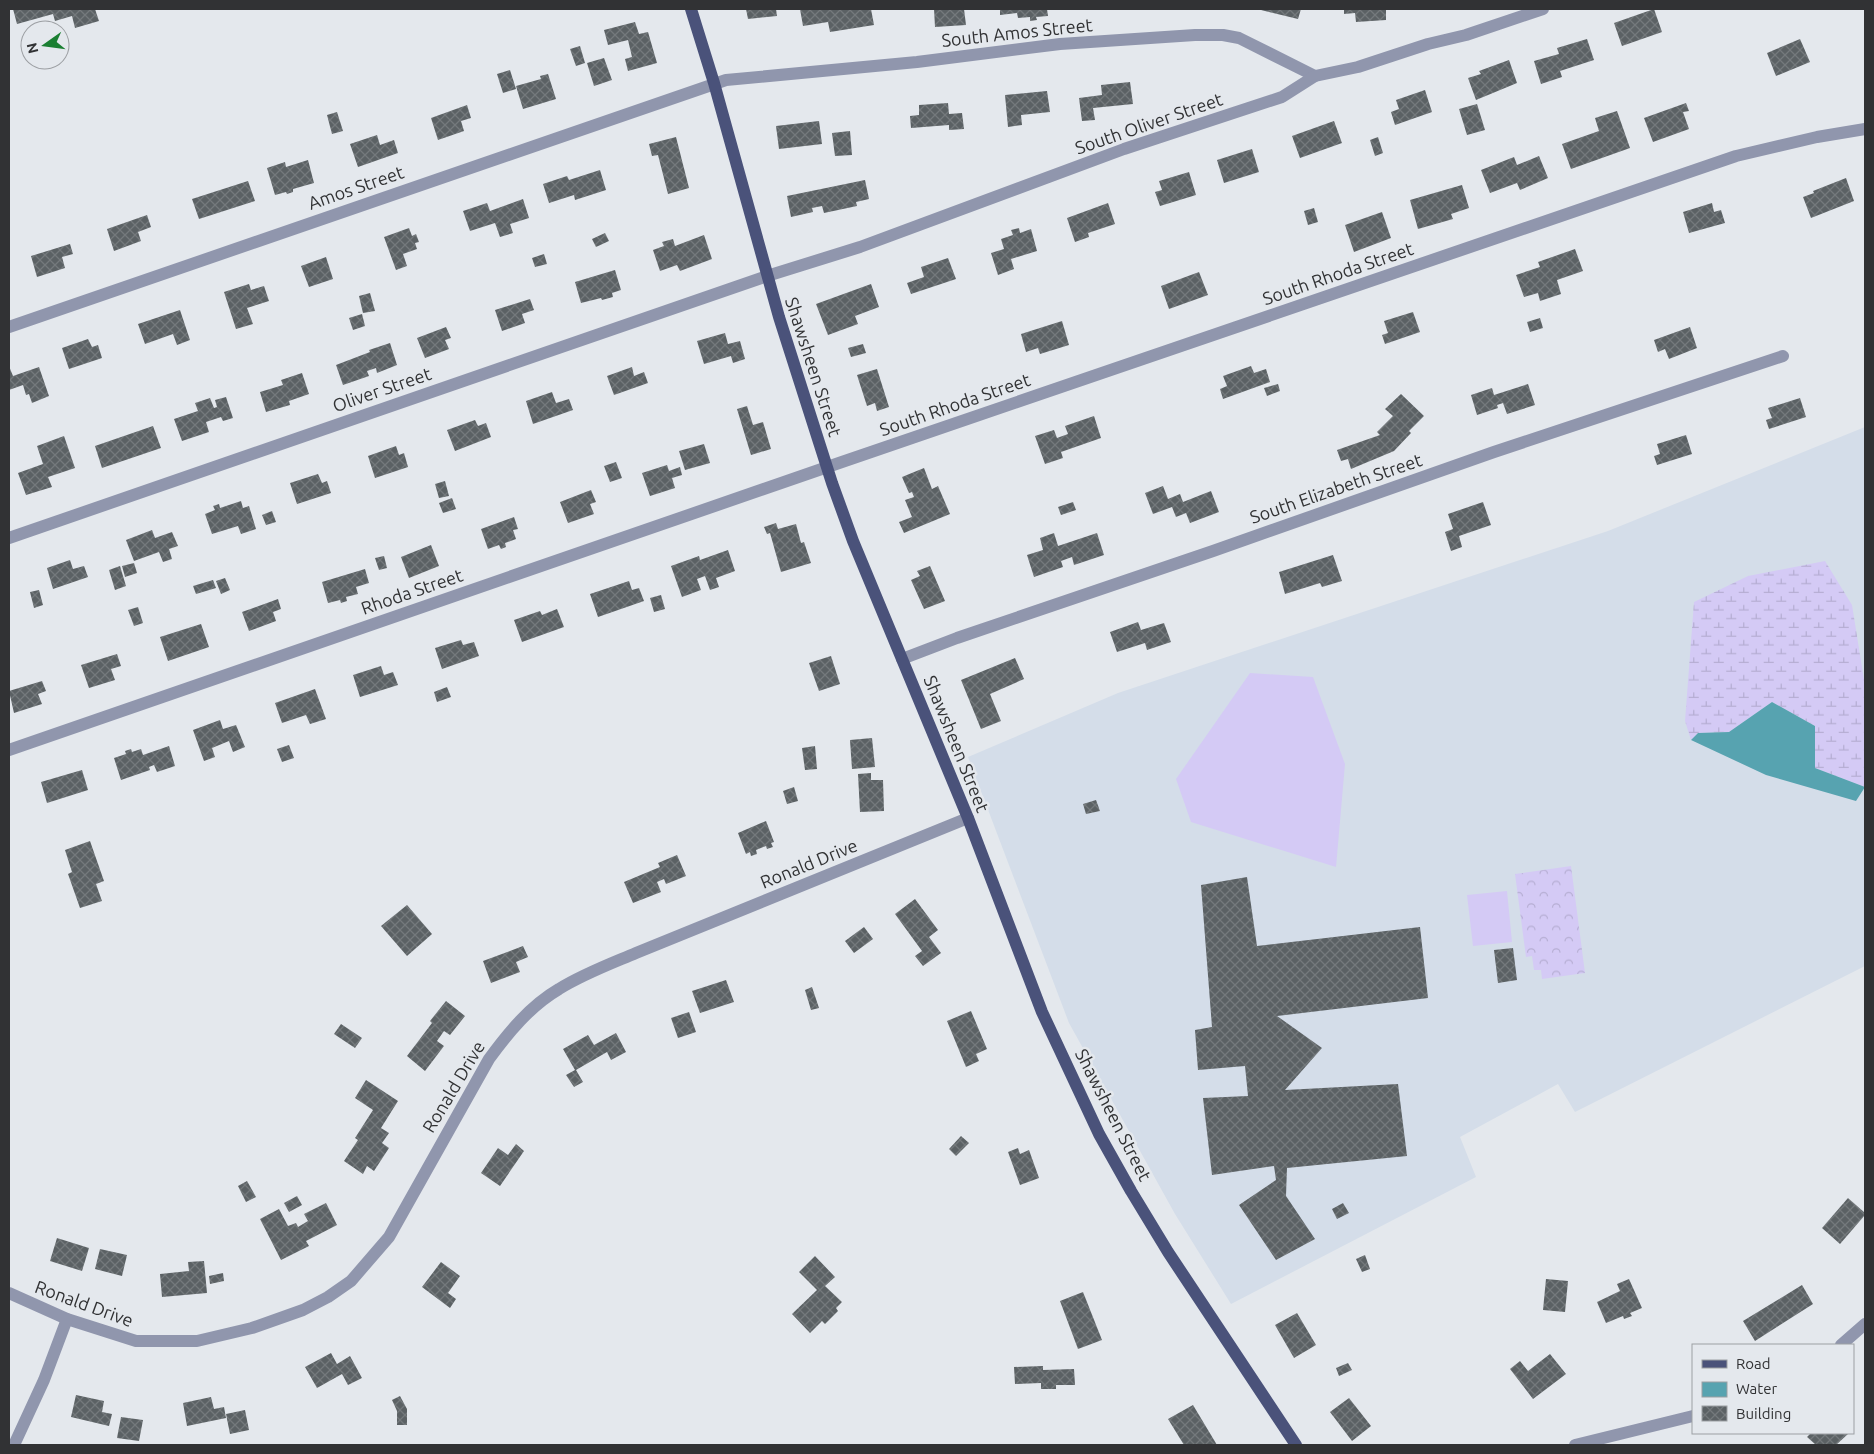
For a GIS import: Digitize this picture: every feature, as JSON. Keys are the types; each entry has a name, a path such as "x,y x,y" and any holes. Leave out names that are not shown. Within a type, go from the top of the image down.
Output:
{"main road":[{"name":"Shawsheen Street","path":"691,9 714,83 767,276 827,467 853,541 968,818 1042,1012 1099,1134 1168,1252 1296,1445"}],"street":[{"name":"South Oliver Street","path":"767,276 860,247 1124,150 1282,97 1315,76 1358,67 1428,44 1466,35 1543,9"},
{"name":"South Amos Street","path":"714,83 745,78 917,62 1060,44 1196,35 1223,35 1239,38 1315,76"},
{"name":"Amos Street","path":"9,327 714,83"},
{"name":"South Rhoda Street","path":"827,467 1736,156 1865,129"},
{"name":"Oliver Street","path":"9,538 767,276"},
{"name":"South Elizabeth Street","path":"902,660 957,638 1213,551 1494,452 1783,356"},
{"name":"Rhoda Street","path":"9,750 827,467"},
{"name":"Ronald Drive","path":"9,1294 67,1319 136,1341 197,1342 224,1336 303,1310 328,1297 351,1281 389,1237 478,1076 507,1034 557,989 580,976 968,818"},
{"path":"14,1445 44,1380 67,1319"},
{"path":"1842,1344 1865,1324"},
{"path":"1575,1445 1692,1416"}],"shaded area":[{"path":"1865,427 1865,966 1575,1112 1558,1084 1460,1137 1476,1177 1231,1304 1175,1214 1069,1023 968,757 1118,693 1608,531"}],"green space":[{"path":"1825,561 1852,605 1865,686 1865,787 1815,768 1815,726 1772,702 1729,732 1698,733 1691,740 1685,721 1694,602 1748,576"},
{"path":"1250,673 1313,677 1345,764 1336,867 1191,822 1176,779"},
{"path":"1571,866 1585,973 1542,979 1541,970 1534,970 1532,956 1526,957 1515,874"},
{"path":"1507,891 1512,942 1473,946 1467,895"}],"water":[{"path":"1772,702 1815,726 1815,768 1865,787 1856,801 1766,775 1691,740 1698,733 1729,732"}],"building":[{"path":"13,9 95,9 99,21 75,28 72,16 55,20 53,14 31,20 20,20 20,23 17,24"},
{"path":"746,9 776,9 777,16 748,19"},
{"path":"800,9 871,9 874,25 830,32 828,22 803,26"},
{"path":"934,9 964,9 966,25 935,27"},
{"path":"1000,9 1047,9 1048,16 1036,17 1037,20 1030,21 1030,17 1018,18 1017,13 1000,15"},
{"path":"1257,9 1301,9 1298,19"},
{"path":"1344,9 1386,9 1386,20 1356,22 1355,13 1344,14"},
{"path":"1654,9 1662,32 1622,46 1614,23"},
{"path":"635,22 639,34 648,32 657,63 628,71 625,59 632,57 628,40 608,45 604,30"},
{"path":"1587,39 1594,60 1560,71 1562,77 1541,84 1534,61 1559,54 1557,48"},
{"path":"1800,39 1810,62 1776,76 1767,53"},
{"path":"580,46 585,63 576,66 570,49"},
{"path":"604,58 612,80 594,86 587,63"},
{"path":"1509,60 1517,83 1476,100 1468,78 1481,74 1479,71"},
{"path":"510,70 516,89 503,93 497,74"},
{"path":"548,74 556,99 523,109 516,86 541,79 540,76"},
{"path":"1130,82 1133,104 1093,108 1095,120 1082,121 1079,98 1102,95 1101,85"},
{"path":"1425,90 1432,112 1395,125 1391,112 1399,109 1396,100"},
{"path":"1047,91 1050,112 1021,115 1022,125 1008,127 1005,95"},
{"path":"948,103 949,114 962,113 964,129 949,130 949,125 911,128 910,116 919,115 919,105"},
{"path":"1686,103 1689,111 1683,112 1689,129 1653,142 1644,118"},
{"path":"1477,104 1485,130 1467,135 1459,109"},
{"path":"467,105 471,118 461,121 464,131 438,140 431,118"},
{"path":"1617,111 1630,148 1571,169 1562,144 1599,131 1595,118"},
{"path":"337,112 343,131 332,134 327,115"},
{"path":"819,121 822,144 779,149 776,126"},
{"path":"1334,121 1342,143 1300,158 1292,136"},
{"path":"850,131 852,155 835,156 832,133"},
{"path":"377,135 380,145 394,140 398,153 358,167 350,144"},
{"path":"676,137 689,188 668,194 658,155 652,156 649,144"},
{"path":"1378,137 1383,153 1375,156 1370,140"},
{"path":"1252,149 1259,172 1224,183 1217,160"},
{"path":"1539,156 1548,178 1520,190 1517,183 1490,193 1481,170 1514,157 1517,165"},
{"path":"308,160 314,183 293,189 293,192 287,194 286,192 275,195 267,168 285,162 286,167"},
{"path":"600,170 606,190 575,200 574,195 549,203 543,184 567,176 569,180"},
{"path":"1189,172 1196,195 1160,206 1155,192 1162,190 1159,181"},
{"path":"1846,178 1854,201 1811,218 1803,197"},
{"path":"865,180 869,199 856,202 857,206 824,213 822,206 812,208 813,212 791,217 787,196"},
{"path":"248,181 255,201 199,219 192,199"},
{"path":"1462,185 1469,208 1451,214 1453,219 1418,229 1410,200"},
{"path":"523,199 529,218 510,224 513,233 500,237 495,223 470,231 463,211 487,203 490,211"},
{"path":"1108,203 1115,224 1088,233 1089,237 1075,242 1067,218"},
{"path":"1712,203 1714,212 1721,210 1725,223 1689,233 1683,212"},
{"path":"1314,208 1318,222 1308,225 1304,211"},
{"path":"1382,212 1391,238 1354,252 1345,225"},
{"path":"147,215 151,227 138,232 141,241 114,251 107,229"},
{"path":"409,228 412,236 416,234 419,242 415,243 417,249 403,254 407,266 396,270 384,237"},
{"path":"1019,228 1020,233 1031,229 1037,251 1011,259 1014,269 998,275 991,253 1004,249 1001,239 1013,235 1011,230"},
{"path":"605,233 609,241 596,247 592,239"},
{"path":"704,235 712,259 680,271 677,265 660,271 653,250 664,246 662,242 673,239 675,246"},
{"path":"70,244 73,254 62,257 65,268 37,277 31,256"},
{"path":"1575,249 1583,271 1557,280 1561,294 1540,301 1538,293 1524,297 1516,275 1540,267 1538,262"},
{"path":"544,254 547,264 535,267 532,258"},
{"path":"326,257 333,279 309,287 301,266"},
{"path":"948,258 956,279 911,294 907,283 924,277 921,267"},
{"path":"615,270 621,290 612,293 613,297 581,303 575,282"},
{"path":"1199,272 1208,295 1169,309 1161,286"},
{"path":"249,284 251,290 264,286 269,301 247,308 253,324 236,329 224,292"},
{"path":"871,284 879,307 855,316 858,324 828,335 816,304"},
{"path":"370,293 375,311 363,313 359,296"},
{"path":"530,299 534,310 522,314 525,323 502,331 495,310"},
{"path":"180,310 190,340 177,345 173,334 145,344 138,324"},
{"path":"1413,312 1420,332 1385,344 1382,335 1388,333 1384,321"},
{"path":"362,314 365,326 353,330 349,318"},
{"path":"1540,318 1543,328 1530,332 1527,322"},
{"path":"1062,321 1069,345 1040,354 1038,348 1026,352 1021,334"},
{"path":"446,327 451,338 445,340 449,349 425,358 417,338"},
{"path":"1690,327 1697,348 1669,359 1665,349 1658,352 1654,340"},
{"path":"725,333 728,344 740,341 745,359 733,363 731,356 704,364 697,341"},
{"path":"88,339 92,347 98,345 102,358 69,369 62,348"},
{"path":"390,343 397,365 377,373 376,368 367,371 369,376 343,385 336,365"},
{"path":"863,344 866,353 851,357 848,348"},
{"path":"9,366 13,376 39,367 49,396 32,403 29,394 26,395 23,385 9,390"},
{"path":"1251,366 1254,373 1266,369 1270,382 1223,399 1220,389 1227,386 1223,376"},
{"path":"632,367 634,376 644,372 648,383 614,395 607,376"},
{"path":"877,369 889,407 877,411 875,403 867,406 857,375"},
{"path":"302,373 309,394 289,401 290,405 266,412 260,392 283,385 281,380"},
{"path":"1278,384 1280,391 1267,396 1264,388"},
{"path":"1528,384 1535,405 1507,414 1503,403 1497,405 1498,408 1477,415 1471,395 1492,388 1494,395"},
{"path":"552,392 556,403 569,399 573,410 533,424 526,401"},
{"path":"1401,394 1424,416 1409,431 1411,433 1394,451 1351,469 1348,459 1341,461 1337,450 1380,435 1377,432 1393,416 1385,409"},
{"path":"226,397 233,418 223,421 221,417 206,422 209,432 182,441 174,419 198,411 195,403 210,398 214,408 217,407 215,400"},
{"path":"1800,398 1806,417 1769,429 1766,420 1772,418 1768,408"},
{"path":"747,406 753,425 763,422 771,449 751,455 737,409"},
{"path":"1094,416 1101,438 1061,452 1063,458 1045,464 1035,436 1054,430 1057,438 1068,434 1065,426"},
{"path":"475,420 478,426 486,423 491,437 455,451 447,430"},
{"path":"153,426 161,448 102,468 95,446"},
{"path":"1686,435 1692,454 1657,465 1654,456 1660,454 1657,444"},
{"path":"64,436 75,468 48,477 52,487 26,495 18,473 43,464 37,446"},
{"path":"704,444 710,463 685,470 679,451"},
{"path":"396,446 399,455 404,453 408,467 375,478 368,456"},
{"path":"616,462 622,478 610,482 604,466"},
{"path":"667,465 669,471 680,467 682,475 672,478 675,488 650,496 642,473"},
{"path":"924,468 932,489 938,486 950,514 904,533 899,522 912,517 905,500 914,497 912,492 909,493 902,477"},
{"path":"318,474 322,483 327,481 331,493 297,504 290,483"},
{"path":"445,481 449,496 439,498 435,484"},
{"path":"1163,486 1168,499 1180,494 1183,502 1211,491 1219,512 1190,523 1186,513 1176,517 1172,507 1153,514 1145,493"},
{"path":"591,490 596,502 590,504 594,514 568,523 560,502"},
{"path":"452,498 456,509 443,513 439,503"},
{"path":"241,501 243,508 249,506 256,529 241,534 238,526 212,534 205,514 215,510 213,506 219,504 220,508"},
{"path":"1073,502 1076,510 1061,515 1058,507"},
{"path":"1483,502 1491,525 1459,536 1462,547 1451,551 1445,532 1453,529 1448,514"},
{"path":"272,511 276,522 266,525 262,515"},
{"path":"514,517 518,529 513,530 516,539 505,543 506,547 501,549 499,545 488,549 481,529"},
{"path":"776,523 778,529 796,524 801,543 804,542 811,563 781,572 770,533 767,534 764,527"},
{"path":"152,530 155,538 172,532 178,546 169,549 172,559 163,562 159,552 134,561 126,540"},
{"path":"1054,533 1058,546 1097,533 1104,555 1074,565 1072,557 1061,561 1063,567 1034,577 1027,555 1043,550 1040,538"},
{"path":"431,545 439,566 409,578 401,557"},
{"path":"728,550 735,571 716,578 719,587 710,590 705,576 697,579 701,590 682,597 671,566 699,556 700,560"},
{"path":"1333,555 1342,581 1322,587 1320,583 1285,594 1279,572"},
{"path":"384,556 387,568 379,570 375,558"},
{"path":"70,560 73,569 84,566 88,577 53,589 47,568"},
{"path":"134,563 137,573 125,577 122,566"},
{"path":"120,566 126,586 115,590 109,570"},
{"path":"930,566 945,601 924,609 911,580 920,576 917,571"},
{"path":"365,569 369,583 356,587 358,594 346,597 347,601 341,603 340,600 328,603 322,582"},
{"path":"225,578 230,590 221,594 216,581"},
{"path":"213,580 216,588 196,594 193,586"},
{"path":"629,581 632,590 639,588 644,601 598,617 590,594"},
{"path":"39,590 43,605 34,608 30,592"},
{"path":"661,595 665,609 654,612 650,598"},
{"path":"278,599 281,609 273,612 276,621 249,631 242,612"},
{"path":"138,607 143,623 134,626 128,610"},
{"path":"557,609 564,627 522,642 514,620 540,611 542,615"},
{"path":"1138,622 1141,630 1164,623 1171,642 1147,650 1145,643 1117,652 1110,632"},
{"path":"201,624 209,647 168,661 160,637"},
{"path":"461,640 463,645 474,642 479,656 442,669 435,648"},
{"path":"117,654 121,666 111,669 115,680 89,688 81,665"},
{"path":"831,656 840,684 819,691 809,663"},
{"path":"1015,658 1024,679 990,694 1001,721 981,729 961,680"},
{"path":"381,666 384,675 393,672 398,685 360,697 353,675"},
{"path":"42,681 46,691 38,694 42,704 14,713 9,691"},
{"path":"447,687 451,697 437,702 434,692"},
{"path":"315,689 326,719 310,724 306,715 282,723 275,703"},
{"path":"220,720 223,729 236,725 245,747 233,752 229,741 212,748 215,757 204,761 193,730"},
{"path":"872,738 875,767 852,769 850,740"},
{"path":"289,745 294,758 282,762 277,749"},
{"path":"169,746 175,766 157,772 154,765 149,767 150,770 121,780 114,758 126,754 125,751 131,749 132,752 141,749 143,755"},
{"path":"815,746 817,769 805,770 802,748"},
{"path":"82,770 88,790 47,803 41,782"},
{"path":"871,773 871,780 883,780 884,811 860,812 858,774"},
{"path":"794,787 798,801 787,804 783,791"},
{"path":"1096,800 1100,811 1086,814 1083,804"},
{"path":"766,821 774,842 771,843 773,847 767,849 766,846 756,850 757,854 751,856 750,852 746,854 738,833"},
{"path":"90,841 104,881 96,884 102,901 80,908 68,874 72,872 65,850"},
{"path":"677,855 686,876 666,884 664,879 657,882 661,892 633,903 624,882 660,867 658,863"},
{"path":"1247,877 1257,946 1420,927 1428,998 1277,1016 1322,1048 1285,1090 1398,1084 1407,1156 1287,1168 1286,1196 1315,1239 1276,1260 1239,1205 1276,1180 1274,1166 1212,1175 1203,1098 1248,1096 1245,1066 1198,1070 1195,1030 1212,1027 1201,885"},
{"path":"915,899 938,930 929,937 941,953 923,966 915,956 922,951 895,914"},
{"path":"407,905 432,934 407,956 381,926"},
{"path":"864,927 873,939 854,953 845,941"},
{"path":"523,946 528,957 516,962 520,972 491,983 483,961"},
{"path":"1513,948 1517,980 1498,983 1494,950"},
{"path":"726,980 734,1002 700,1013 692,991"},
{"path":"812,987 819,1008 811,1010 805,990"},
{"path":"446,1001 465,1016 450,1035 444,1031 437,1041 444,1046 425,1071 407,1056"},
{"path":"971,1011 987,1049 976,1054 979,1061 966,1067 947,1021"},
{"path":"689,1012 696,1032 678,1038 671,1018"},
{"path":"341,1024 362,1038 355,1048 334,1034"},
{"path":"616,1033 626,1052 611,1060 607,1052 576,1070 583,1082 574,1087 566,1075 575,1070 563,1049 588,1035 594,1045"},
{"path":"366,1080 398,1101 381,1128 389,1133 382,1143 389,1148 374,1171 367,1166 363,1174 344,1161 358,1140 355,1138 373,1110 355,1098"},
{"path":"961,1136 969,1143 956,1156 949,1149"},
{"path":"516,1144 524,1151 500,1186 481,1173 498,1148 508,1155"},
{"path":"1018,1148 1020,1154 1029,1150 1039,1178 1020,1185 1008,1152"},
{"path":"247,1181 256,1197 246,1202 238,1186"},
{"path":"297,1196 302,1205 289,1212 284,1203"},
{"path":"1848,1198 1865,1215 1840,1244 1822,1228"},
{"path":"326,1203 337,1225 306,1241 309,1246 281,1260 260,1219 279,1209 288,1226 296,1223 298,1227 308,1221 304,1214"},
{"path":"1343,1203 1349,1213 1337,1219 1332,1209"},
{"path":"57,1238 89,1248 82,1271 50,1261"},
{"path":"100,1249 127,1255 122,1276 95,1269"},
{"path":"1365,1255 1370,1269 1362,1272 1356,1259"},
{"path":"815,1256 835,1277 825,1286 842,1302 836,1308 838,1311 825,1324 822,1321 810,1333 792,1314 817,1290 799,1272"},
{"path":"204,1261 207,1293 162,1297 160,1274 189,1271 188,1262"},
{"path":"441,1262 460,1276 448,1293 456,1299 450,1308 422,1287"},
{"path":"223,1273 224,1281 210,1284 209,1276"},
{"path":"1546,1279 1568,1281 1565,1312 1543,1310"},
{"path":"1629,1279 1642,1308 1630,1313 1632,1316 1624,1319 1623,1316 1606,1323 1597,1302 1620,1291 1617,1284"},
{"path":"1802,1285 1813,1304 1755,1341 1743,1321"},
{"path":"1083,1292 1102,1340 1078,1349 1060,1301"},
{"path":"1297,1313 1316,1345 1294,1358 1275,1325"},
{"path":"331,1353 337,1364 350,1356 362,1378 348,1385 342,1374 317,1388 305,1367"},
{"path":"1550,1354 1566,1374 1533,1399 1510,1369 1520,1361 1528,1371"},
{"path":"1348,1363 1352,1370 1339,1376 1336,1368"},
{"path":"1043,1366 1043,1370 1074,1369 1075,1385 1056,1385 1056,1389 1041,1389 1041,1383 1015,1384 1014,1367"},
{"path":"76,1395 104,1401 102,1412 112,1414 109,1426 71,1417"},
{"path":"400,1396 407,1409 407,1425 397,1425 397,1411 392,1400"},
{"path":"211,1397 214,1409 224,1407 226,1418 187,1426 183,1403"},
{"path":"1349,1398 1371,1426 1352,1441 1330,1412"},
{"path":"1193,1405 1217,1445 1184,1445 1168,1419"},
{"path":"245,1410 249,1430 230,1434 226,1414"},
{"path":"121,1417 143,1420 139,1441 117,1438"},
{"path":"1810,1434 1848,1434 1836,1445 1816,1445 1807,1437"}]}
